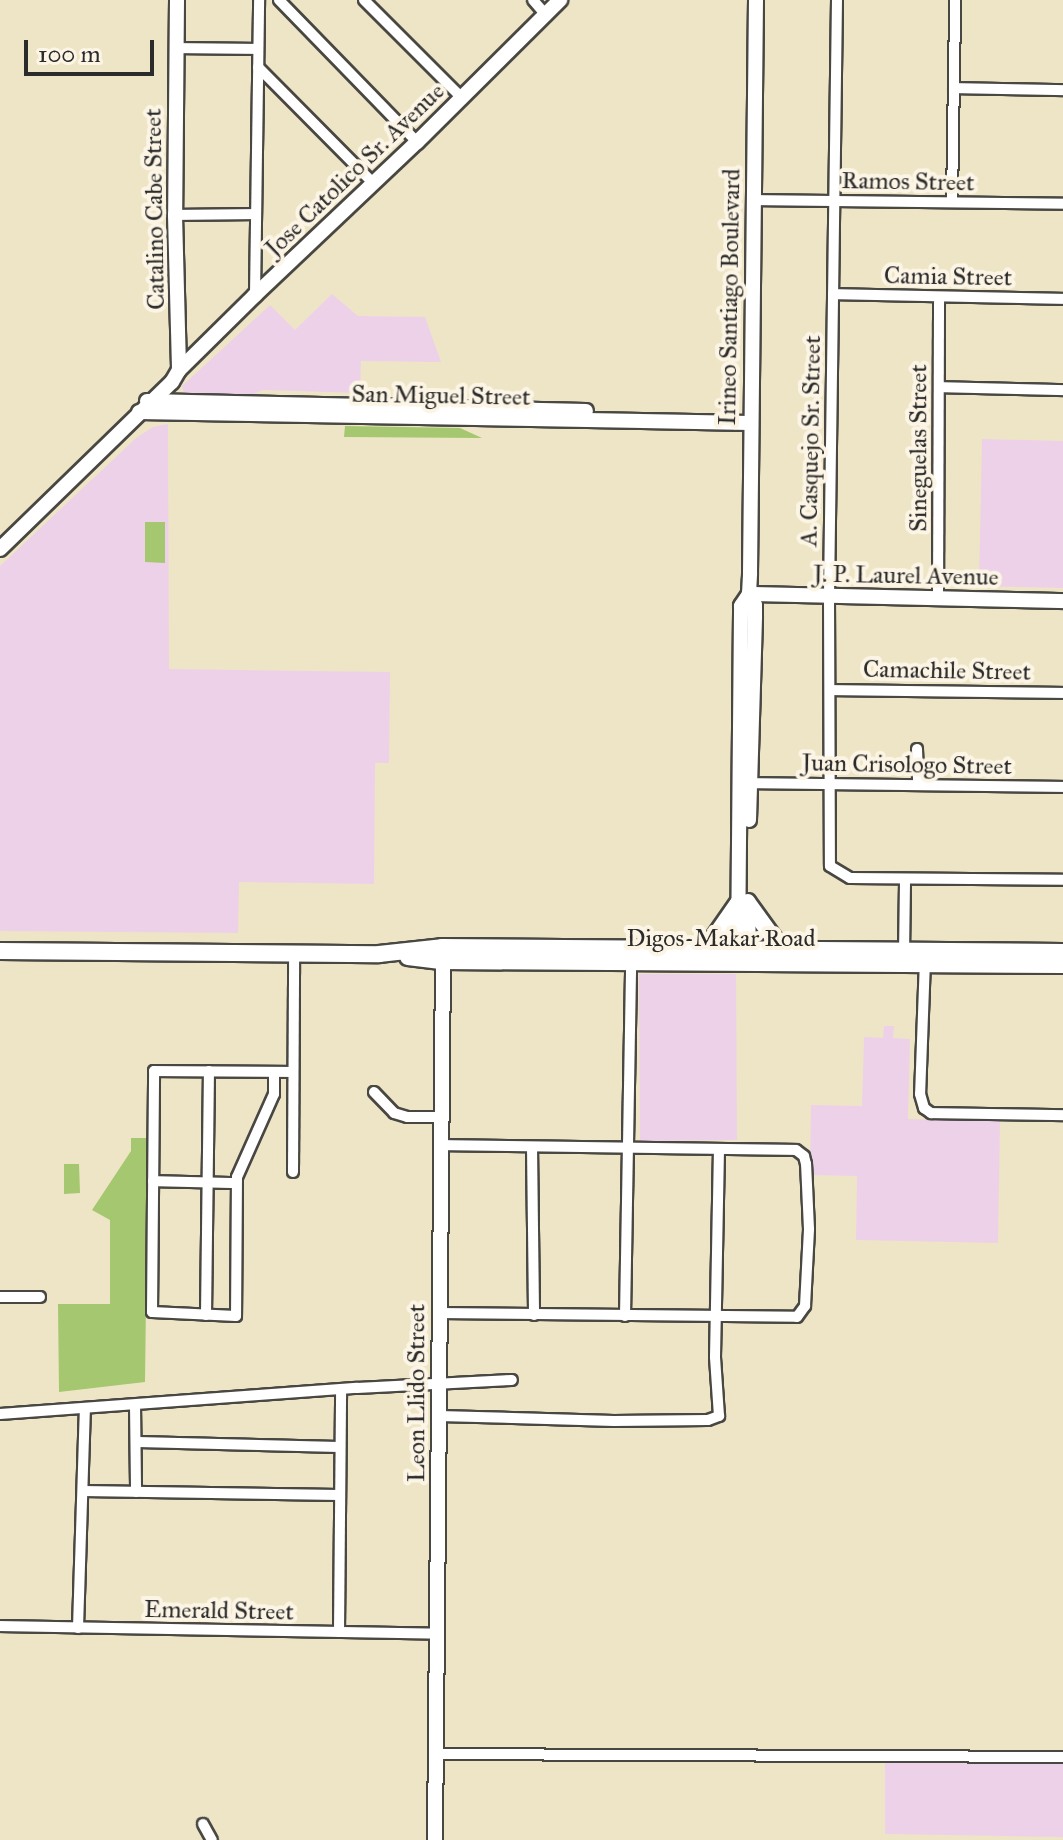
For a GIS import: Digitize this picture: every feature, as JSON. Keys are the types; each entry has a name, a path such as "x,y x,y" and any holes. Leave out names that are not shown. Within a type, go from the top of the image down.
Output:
{"main road":[{"name":"Catalino Cabe Street","path":"177,0 175,215 179,370"},
{"name":"Jose Catolico Sr. Avenue","path":"0,549 141,407 167,376 179,370 560,0"},
{"name":"Irineo Santiago Boulevard","path":"743,956 745,783 741,606 749,594 756,0"},
{"name":"Jose Catolico Sr. Avenue","path":"0,536 141,407"},
{"name":"San Miguel Street","path":"141,407 750,418"},
{"name":"J. P. Laurel Avenue","path":"749,594 1063,601"},
{"path":"706,949 743,903 782,950"},
{"name":"Digos-Makar Road","path":"0,951 442,954 706,949 743,956 782,950 1063,965"},
{"name":"Digos-Makar Road","path":"926,958 1063,952"},
{"name":"Digos-Makar Road","path":"442,954 631,962 743,956 904,957"},
{"name":"Leon Llido Street","path":"435,1840 442,954"}],"street":[{"path":"255,295 259,0"},
{"path":"279,0 417,142"},
{"path":"364,0 462,98"},
{"path":"533,0 545,14"},
{"name":"A. Casquejo Sr. Street","path":"837,0 829,598 829,860 830,866 842,876 905,880"},
{"path":"952,202 955,0"},
{"path":"176,48 258,49"},
{"path":"258,67 373,183"},
{"path":"954,88 1063,90"},
{"name":"Ramos Street","path":"753,200 1063,204"},
{"path":"175,215 255,214"},
{"name":"Camia Street","path":"833,294 1063,299"},
{"name":"Sineguelas Street","path":"938,599 939,298"},
{"path":"939,387 1063,390"},
{"name":"Camachile Street","path":"830,690 1063,693"},
{"path":"917,749 918,784"},
{"name":"Juan Crisologo Street","path":"745,783 1063,787"},
{"path":"904,957 905,880 1063,880"},
{"path":"293,1172 294,954"},
{"path":"926,958 920,1094 924,1108 931,1113 1063,1115"},
{"path":"625,1316 631,962"},
{"path":"274,1072 274,1094 236,1183 236,1316 152,1312 154,1071 293,1072"},
{"path":"206,1315 209,1071"},
{"path":"374,1092 394,1113 407,1117 441,1117"},
{"path":"274,1094 293,1094"},
{"path":"440,1145 801,1153 807,1176 809,1229 802,1315 789,1318 440,1313"},
{"path":"532,1147 534,1315"},
{"path":"439,1416 715,1420 720,1409 717,1317 719,1150"},
{"path":"153,1181 236,1183"},
{"path":"0,1297 40,1297"},
{"path":"0,1414 512,1380"},
{"path":"339,1632 341,1389"},
{"path":"135,1405 138,1442 136,1492"},
{"path":"78,1628 85,1408"},
{"path":"138,1442 339,1447"},
{"path":"83,1491 339,1495"},
{"name":"Emerald Street","path":"0,1626 437,1634"},
{"path":"436,1754 1063,1757"},
{"path":"203,1824 212,1840"}],"shaded area":[{"path":"332,294 358,316 425,317 441,362 361,361 360,393 263,390 251,395 184,393 182,386 270,305 295,330"},
{"path":"168,424 169,669 390,672 389,763 375,763 374,884 239,882 238,933 0,931 0,566 136,438 153,427"},
{"path":"982,439 1063,441 1063,588 979,586"},
{"path":"639,974 736,974 737,1140 640,1141"},
{"path":"884,1026 894,1026 893,1038 910,1039 908,1119 1000,1121 998,1243 856,1240 857,1176 810,1175 811,1105 862,1106 864,1037 883,1038"},
{"path":"1063,1762 1063,1837 885,1834 885,1763"}],"green space":[{"path":"345,426 460,428 482,438 344,437"},
{"path":"145,522 165,522 165,563 145,562"},
{"path":"131,1138 148,1138 145,1382 59,1392 58,1304 110,1304 110,1220 92,1210 131,1151"},
{"path":"64,1164 79,1164 80,1193 64,1194"}]}
